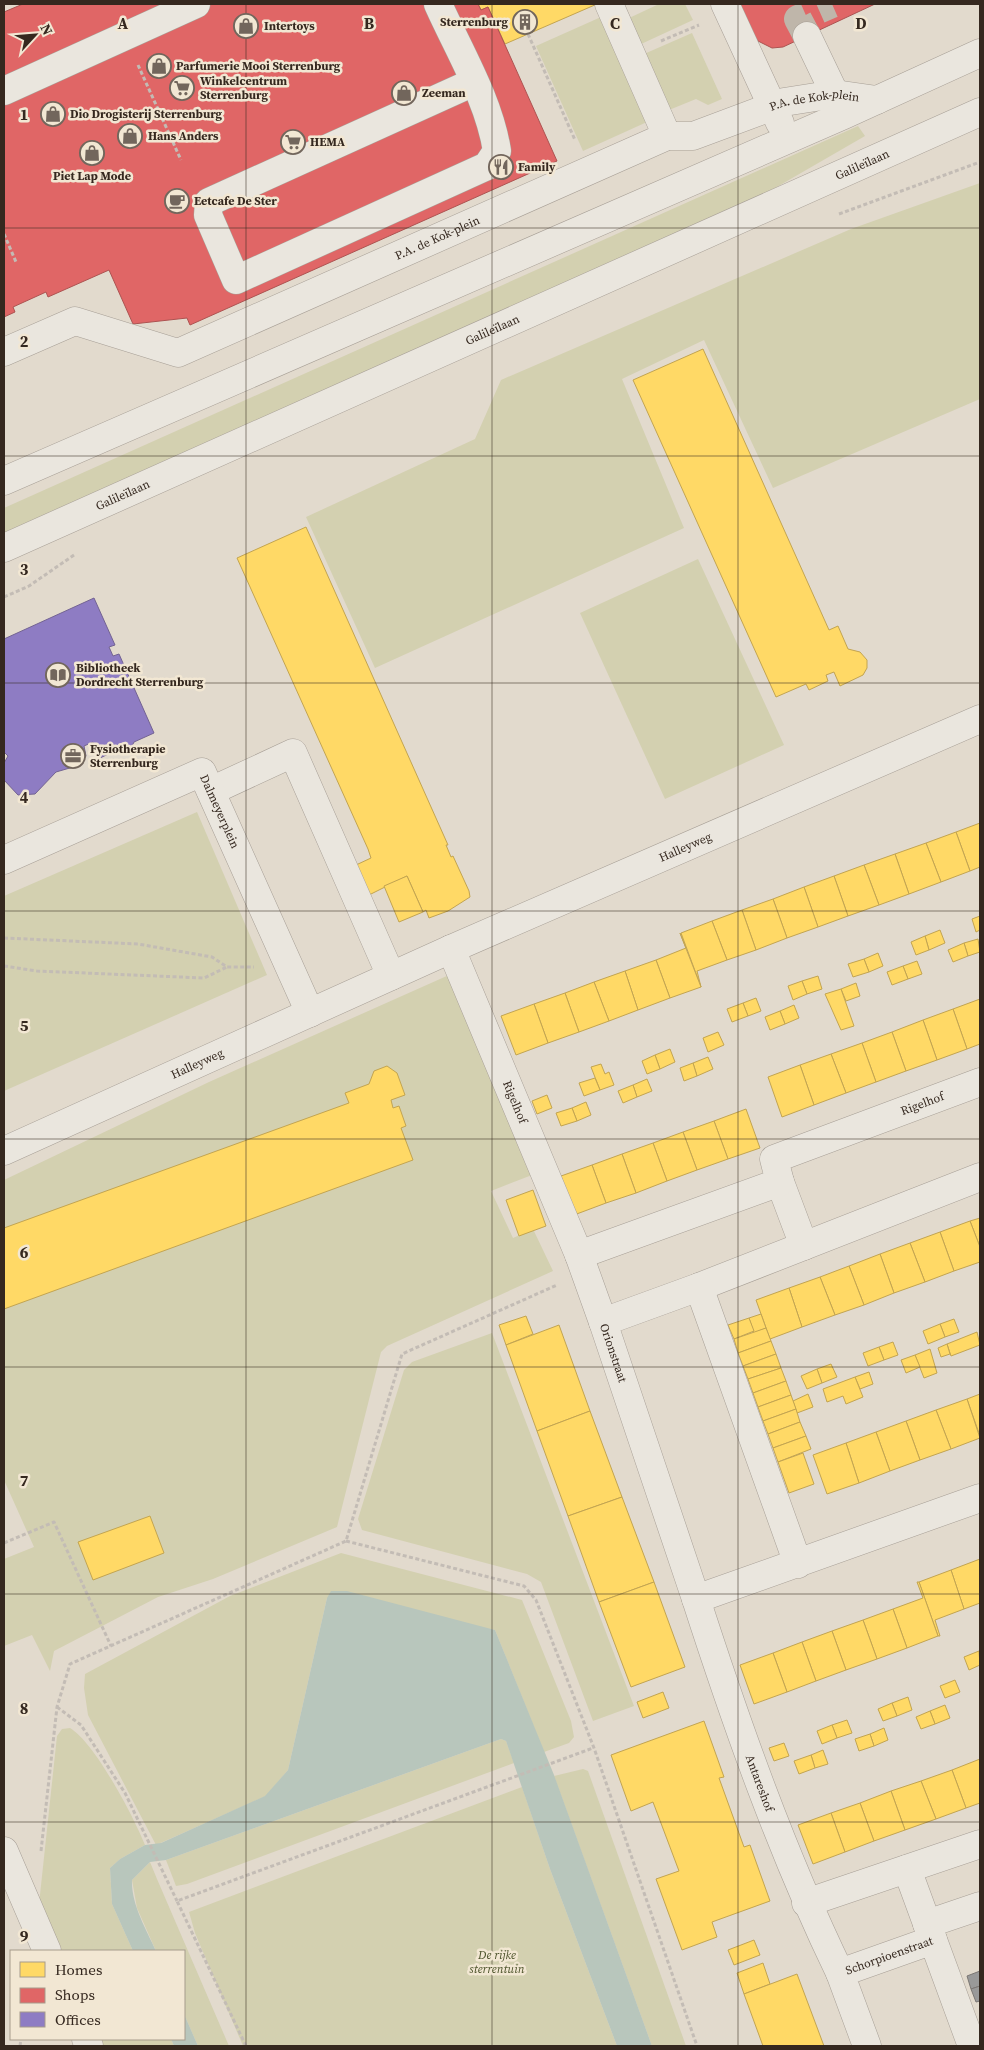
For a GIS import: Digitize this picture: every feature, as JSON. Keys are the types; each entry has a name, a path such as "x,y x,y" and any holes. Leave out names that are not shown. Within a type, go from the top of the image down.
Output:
{"street":[{"path":"4,91 196,4"},
{"path":"438,4 474,82 493,126 497,151 487,166 236,280 208,215 209,202 474,82"},
{"path":"608,4 667,136"},
{"path":"727,8 788,138"},
{"path":"807,36 840,104"},
{"path":"4,481 788,138 840,104 877,100 980,53"},
{"name":"P.A. de Kok-plein","path":"4,352 75,321 178,353 667,136 693,136 772,105 840,104"},
{"name":"Galileïlaan","path":"4,548 980,112"},
{"name":"Halleyweg","path":"4,1151 451,949 980,719"},
{"path":"211,791 293,753 391,976"},
{"name":"Dalmeyerplein","path":"4,860 202,772 310,1013"},
{"name":"Rigelhof","path":"451,949 582,1264 603,1322"},
{"name":"Rigelhof","path":"804,1246 780,1182 774,1159 980,1082"},
{"path":"798,1564 699,1287 980,1177"},
{"path":"582,1264 780,1182"},
{"name":"Orionstraat","path":"699,1287 603,1322 716,1661"},
{"path":"696,1599 980,1498"},
{"name":"Antareshof","path":"716,1661 806,1903 840,1973"},
{"path":"806,1903 980,1844"},
{"path":"4,1851 48,1950"},
{"path":"906,1869 930,1932 980,1906"},
{"name":"Schorpioenstraat","path":"867,2046 840,1973 930,1932 972,2046"}],"path":[{"path":"630,54 727,8"},
{"path":"528,34 588,171"},
{"path":"126,37 181,160"},
{"path":"4,234 16,262"},
{"path":"4,938 138,944 212,957 227,967"},
{"path":"4,966 38,971 204,978 227,967 290,967"},
{"path":"346,1541 402,1354 582,1264"},
{"path":"4,1544 54,1522 111,1646"},
{"path":"40,1861 57,1707 70,1664 346,1541 524,1586 536,1600 594,1748 697,2046"},
{"path":"57,1707 81,1725 125,1793 246,2046"},
{"path":"177,1901 594,1748"}],"green space":[{"path":"659,4 685,4 693,20 639,45 627,19"},
{"path":"601,17 647,122 583,151 536,46"},
{"path":"692,33 722,99 708,105 696,99 669,110 644,54"},
{"path":"858,126 865,136 744,206 4,538 4,508"},
{"path":"980,183 980,399 773,488 704,340 622,379 684,528 375,668 306,517 475,439 501,380 851,229"},
{"path":"698,559 784,745 665,799 580,613"},
{"path":"197,812 267,975 4,1091 4,896"},
{"path":"449,975 532,1175 491,1191 513,1238 533,1229 553,1271 387,1346 381,1352 337,1527 213,1579 158,1597 54,1651 50,1671 32,1635 4,1646 4,1559 34,1547 4,1480 4,1180 209,1082"},
{"path":"492,1333 634,1706 593,1721 541,1582 527,1574 362,1530 358,1519 404,1370 412,1362"},
{"path":"341,1553 522,1600 571,1721 574,1737 569,1743 544,1752 495,1630 327,1598 288,1770 266,1796 156,1845 88,1715 84,1688 85,1674 230,1596"},
{"path":"70,1728 80,1736 102,1764 123,1800 145,1845 120,1859 110,1868 112,1904 133,1950 60,1950 39,1904 57,1736 62,1729"},
{"path":"501,1739 506,1741 514,1763 187,1884 176,1886 166,1860"},
{"path":"583,1769 588,1771 686,2046 652,2046 554,1776"},
{"name":"De rijke sterrentuin","path":"522,1787 550,1869 617,2046 243,2046 195,1933 189,1912"},
{"path":"150,1862 229,2046 198,2046 185,2016 185,1950 156,1950 137,1908 132,1880"},
{"path":"99,2040 171,2040 174,2046 102,2046"}],"shaded area":[{"path":"331,1591 347,1591 495,1630 554,1775 652,2046 617,2046 550,1869 506,1741 501,1739 166,1860 150,1862 132,1880 132,1889 140,1916 156,1950 133,1950 112,1904 110,1868 120,1859 145,1845 161,1843 265,1796 288,1770 327,1598"},
{"path":"185,2016 198,2046 174,2046 171,2040 185,2040"}],"building: Homes":[{"name":"Sterrenburg","path":"478,4 597,4 505,44 488,7 481,10"},
{"path":"703,349 829,630 838,626 848,649 860,652 867,660 867,668 863,675 840,686 834,672 826,675 828,681 809,690 806,684 776,697 633,380"},
{"path":"306,527 448,845 446,845 451,857 453,856 469,891 470,897 448,911 429,918 426,910 423,912 407,876 369,895 356,865 371,858 368,849 237,558"},
{"path":"980,823 980,867 970,871 956,832"},
{"path":"956,832 970,871 941,882 926,843"},
{"path":"926,843 941,882 909,894 895,854"},
{"path":"895,854 909,894 879,905 864,865"},
{"path":"864,865 879,905 848,916 834,876"},
{"path":"407,876 423,912 399,922 384,886"},
{"path":"834,876 848,916 818,927 804,887"},
{"path":"804,887 818,927 787,938 773,899"},
{"path":"773,899 787,938 756,950 742,910"},
{"path":"742,910 756,950 727,960 712,921"},
{"path":"980,916 980,930 976,932 972,919"},
{"path":"712,921 727,960 697,971 701,987 681,933"},
{"path":"940,930 945,943 929,950 925,936"},
{"path":"925,936 929,950 916,955 911,942"},
{"path":"978,939 980,952 968,956 964,943"},
{"path":"964,943 968,956 953,962 948,950"},
{"path":"686,948 701,987 670,998 656,960"},
{"path":"878,953 883,966 869,972 864,959"},
{"path":"864,959 869,972 853,977 848,964"},
{"path":"656,960 670,998 638,1010 625,971"},
{"path":"917,961 922,974 908,979 903,966"},
{"path":"903,966 908,979 892,985 887,972"},
{"path":"625,971 638,1010 609,1021 594,982"},
{"path":"818,976 822,989 807,994 802,981"},
{"path":"802,981 807,994 793,1000 788,986"},
{"path":"594,982 609,1021 579,1032 565,993"},
{"path":"856,983 860,996 846,1001 841,989"},
{"path":"841,989 854,1026 841,1030 825,994"},
{"path":"565,993 579,1032 548,1043 534,1004"},
{"path":"756,998 761,1011 748,1016 743,1003"},
{"path":"980,999 980,1044 967,1049 953,1009"},
{"path":"743,1003 748,1016 732,1022 727,1009"},
{"path":"534,1004 548,1043 516,1055 501,1016"},
{"path":"794,1005 799,1018 785,1024 780,1011"},
{"path":"953,1009 967,1049 937,1060 923,1020"},
{"path":"780,1011 785,1024 770,1030 765,1017"},
{"path":"923,1020 937,1060 906,1071 892,1032"},
{"path":"718,1032 724,1045 708,1052 703,1038"},
{"path":"892,1032 906,1071 876,1082 862,1043"},
{"path":"862,1043 876,1082 846,1093 831,1054"},
{"path":"670,1049 675,1062 660,1069 655,1055"},
{"path":"831,1054 846,1093 814,1105 800,1065"},
{"path":"655,1055 660,1069 647,1074 642,1061"},
{"path":"708,1057 713,1069 697,1076 693,1063"},
{"path":"693,1063 697,1076 684,1081 680,1068"},
{"path":"601,1064 605,1074 609,1072 614,1085 600,1090 591,1067"},
{"path":"800,1065 814,1105 782,1117 768,1077"},
{"path":"387,1066 397,1073 405,1095 391,1100 393,1108 399,1106 406,1126 401,1128 413,1160 4,1309 4,1228 349,1103 345,1093 369,1084 374,1071"},
{"path":"595,1078 600,1090 584,1096 579,1083"},
{"path":"647,1079 652,1091 637,1097 633,1085"},
{"path":"633,1085 637,1097 623,1103 618,1091"},
{"path":"547,1095 552,1108 537,1114 532,1101"},
{"path":"586,1102 591,1115 577,1121 572,1108"},
{"path":"572,1108 577,1121 561,1126 556,1113"},
{"path":"746,1109 760,1148 728,1159 714,1121"},
{"path":"714,1121 728,1159 697,1170 683,1132"},
{"path":"683,1132 697,1170 667,1181 653,1143"},
{"path":"653,1143 667,1181 636,1193 622,1154"},
{"path":"622,1154 636,1193 606,1203 592,1165"},
{"path":"592,1165 606,1203 574,1215 561,1176"},
{"path":"533,1190 546,1226 519,1236 506,1200"},
{"path":"980,1218 980,1247 970,1221"},
{"path":"970,1221 980,1247 980,1262 954,1271 940,1232"},
{"path":"940,1232 954,1271 925,1282 910,1243"},
{"path":"910,1243 925,1282 894,1293 880,1254"},
{"path":"880,1254 894,1293 864,1305 849,1266"},
{"path":"849,1266 864,1305 835,1315 820,1277"},
{"path":"820,1277 835,1315 802,1327 789,1288"},
{"path":"789,1288 802,1327 770,1339 756,1300"},
{"path":"761,1314 766,1328 754,1333 749,1318"},
{"path":"526,1316 533,1334 506,1345 499,1325"},
{"path":"749,1318 754,1331 734,1339 728,1325"},
{"path":"954,1319 959,1332 945,1337 940,1324"},
{"path":"940,1324 945,1337 928,1344 923,1331"},
{"path":"559,1325 590,1411 537,1431 506,1345"},
{"path":"766,1328 771,1341 738,1353 734,1339"},
{"path":"977,1332 980,1345 951,1356 947,1344"},
{"path":"771,1341 776,1354 743,1366 738,1353"},
{"path":"893,1342 898,1355 884,1360 879,1347"},
{"path":"947,1344 950,1354 941,1357 938,1348"},
{"path":"879,1347 884,1360 868,1366 863,1353"},
{"path":"930,1349 937,1373 924,1378 915,1355"},
{"path":"776,1354 781,1368 748,1379 743,1366"},
{"path":"915,1355 920,1367 906,1373 901,1360"},
{"path":"831,1364 837,1377 822,1383 817,1369"},
{"path":"781,1368 786,1381 753,1393 748,1379"},
{"path":"817,1369 822,1383 807,1389 801,1376"},
{"path":"869,1372 873,1384 860,1389 855,1377"},
{"path":"855,1377 863,1397 846,1404 843,1396 827,1402 823,1389"},
{"path":"786,1381 791,1395 758,1407 753,1393"},
{"path":"808,1394 813,1407 797,1413 793,1401"},
{"path":"980,1394 980,1436 967,1399"},
{"path":"791,1395 796,1409 763,1421 758,1407"},
{"path":"967,1399 980,1438 951,1449 936,1410"},
{"path":"796,1409 800,1422 768,1434 763,1421"},
{"path":"936,1410 951,1449 920,1460 906,1421"},
{"path":"590,1411 622,1497 568,1516 537,1431"},
{"path":"906,1421 920,1460 890,1471 876,1432"},
{"path":"800,1422 806,1436 773,1448 768,1434"},
{"path":"876,1432 890,1471 859,1483 846,1443"},
{"path":"806,1436 811,1449 778,1462 773,1448"},
{"path":"846,1443 859,1483 827,1494 813,1455"},
{"path":"803,1453 814,1484 789,1493 778,1462"},
{"path":"622,1497 654,1582 599,1602 568,1516"},
{"path":"150,1516 164,1553 93,1580 78,1542"},
{"path":"980,1559 980,1603 964,1609 951,1570"},
{"path":"951,1570 964,1609 935,1620 940,1636 938,1636 919,1582"},
{"path":"654,1582 685,1667 631,1687 599,1602"},
{"path":"917,1582 919,1582 938,1636 907,1648 893,1609 923,1598"},
{"path":"893,1609 907,1648 877,1659 863,1620"},
{"path":"863,1620 877,1659 846,1670 832,1631"},
{"path":"832,1631 846,1670 816,1681 802,1642"},
{"path":"802,1642 816,1681 787,1692 773,1653"},
{"path":"979,1651 980,1665 969,1670 964,1657"},
{"path":"773,1653 787,1692 754,1704 740,1665"},
{"path":"955,1680 960,1692 945,1698 940,1686"},
{"path":"663,1692 669,1708 643,1718 637,1702"},
{"path":"908,1697 912,1710 897,1716 892,1703"},
{"path":"892,1703 897,1716 883,1721 878,1709"},
{"path":"945,1705 950,1718 935,1724 930,1711"},
{"path":"930,1711 935,1724 921,1729 916,1717"},
{"path":"847,1720 852,1733 837,1738 832,1725"},
{"path":"704,1721 724,1777 719,1778 744,1847 750,1845 770,1901 712,1922 717,1937 682,1950 656,1879 679,1871 653,1802 631,1811 611,1755"},
{"path":"832,1725 837,1738 822,1744 817,1731"},
{"path":"884,1728 888,1740 874,1746 870,1734"},
{"path":"870,1734 874,1746 859,1751 855,1739"},
{"path":"784,1743 789,1756 774,1761 769,1748"},
{"path":"823,1750 828,1764 815,1768 811,1755"},
{"path":"811,1755 815,1768 799,1774 794,1761"},
{"path":"980,1759 980,1803 966,1808 952,1770"},
{"path":"952,1770 966,1808 936,1819 921,1781"},
{"path":"921,1781 936,1819 905,1830 891,1791"},
{"path":"891,1791 905,1830 874,1841 860,1803"},
{"path":"860,1803 874,1841 845,1852 831,1813"},
{"path":"831,1813 845,1852 813,1864 798,1825"},
{"path":"754,1940 760,1955 734,1965 728,1950"},
{"path":"763,1963 770,1984 744,1994 737,1973"},
{"path":"797,1974 824,2046 763,2046 744,1994"}],"building: Shops":[{"path":"23,4 478,4 481,10 488,7 557,161 190,325 187,318 133,324 109,270 48,297 46,292 13,307 15,312 4,317 4,12"},
{"path":"738,4 875,4 783,47 772,48 756,40"}],"building: Offices":[{"path":"94,598 115,645 109,647 113,656 119,654 154,733 134,742 130,750 121,748 100,758 93,742 84,746 86,756 80,765 56,772 35,794 18,795 4,780 4,763 8,756 4,752 4,639"}],"building: Industry":[{"path":"980,1971 980,1986 971,1989 967,1976"},
{"path":"980,1986 980,2001 976,2002 971,1989"}],"tunnel":[{"path":"807,36 798,19 832,4"}],"place":[{"name":"Sterrenburg","path":"525,22"},
{"name":"Intertoys","path":"246,26"},
{"name":"Parfumerie Mooi Sterrenburg","path":"159,66"},
{"name":"Winkelcentrum Sterrenburg","path":"182,88"},
{"name":"Zeeman","path":"404,93"},
{"name":"Dio Drogisterij Sterrenburg","path":"53,114"},
{"name":"Hans Anders","path":"130,136"},
{"name":"HEMA","path":"293,142"},
{"name":"Piet Lap Mode","path":"92,153"},
{"name":"Family","path":"501,167"},
{"name":"Eetcafe De Ster","path":"177,201"},
{"name":"Bibliotheek Dordrecht Sterrenburg","path":"58,675"},
{"name":"Fysiotherapie Sterrenburg","path":"73,756"}]}
